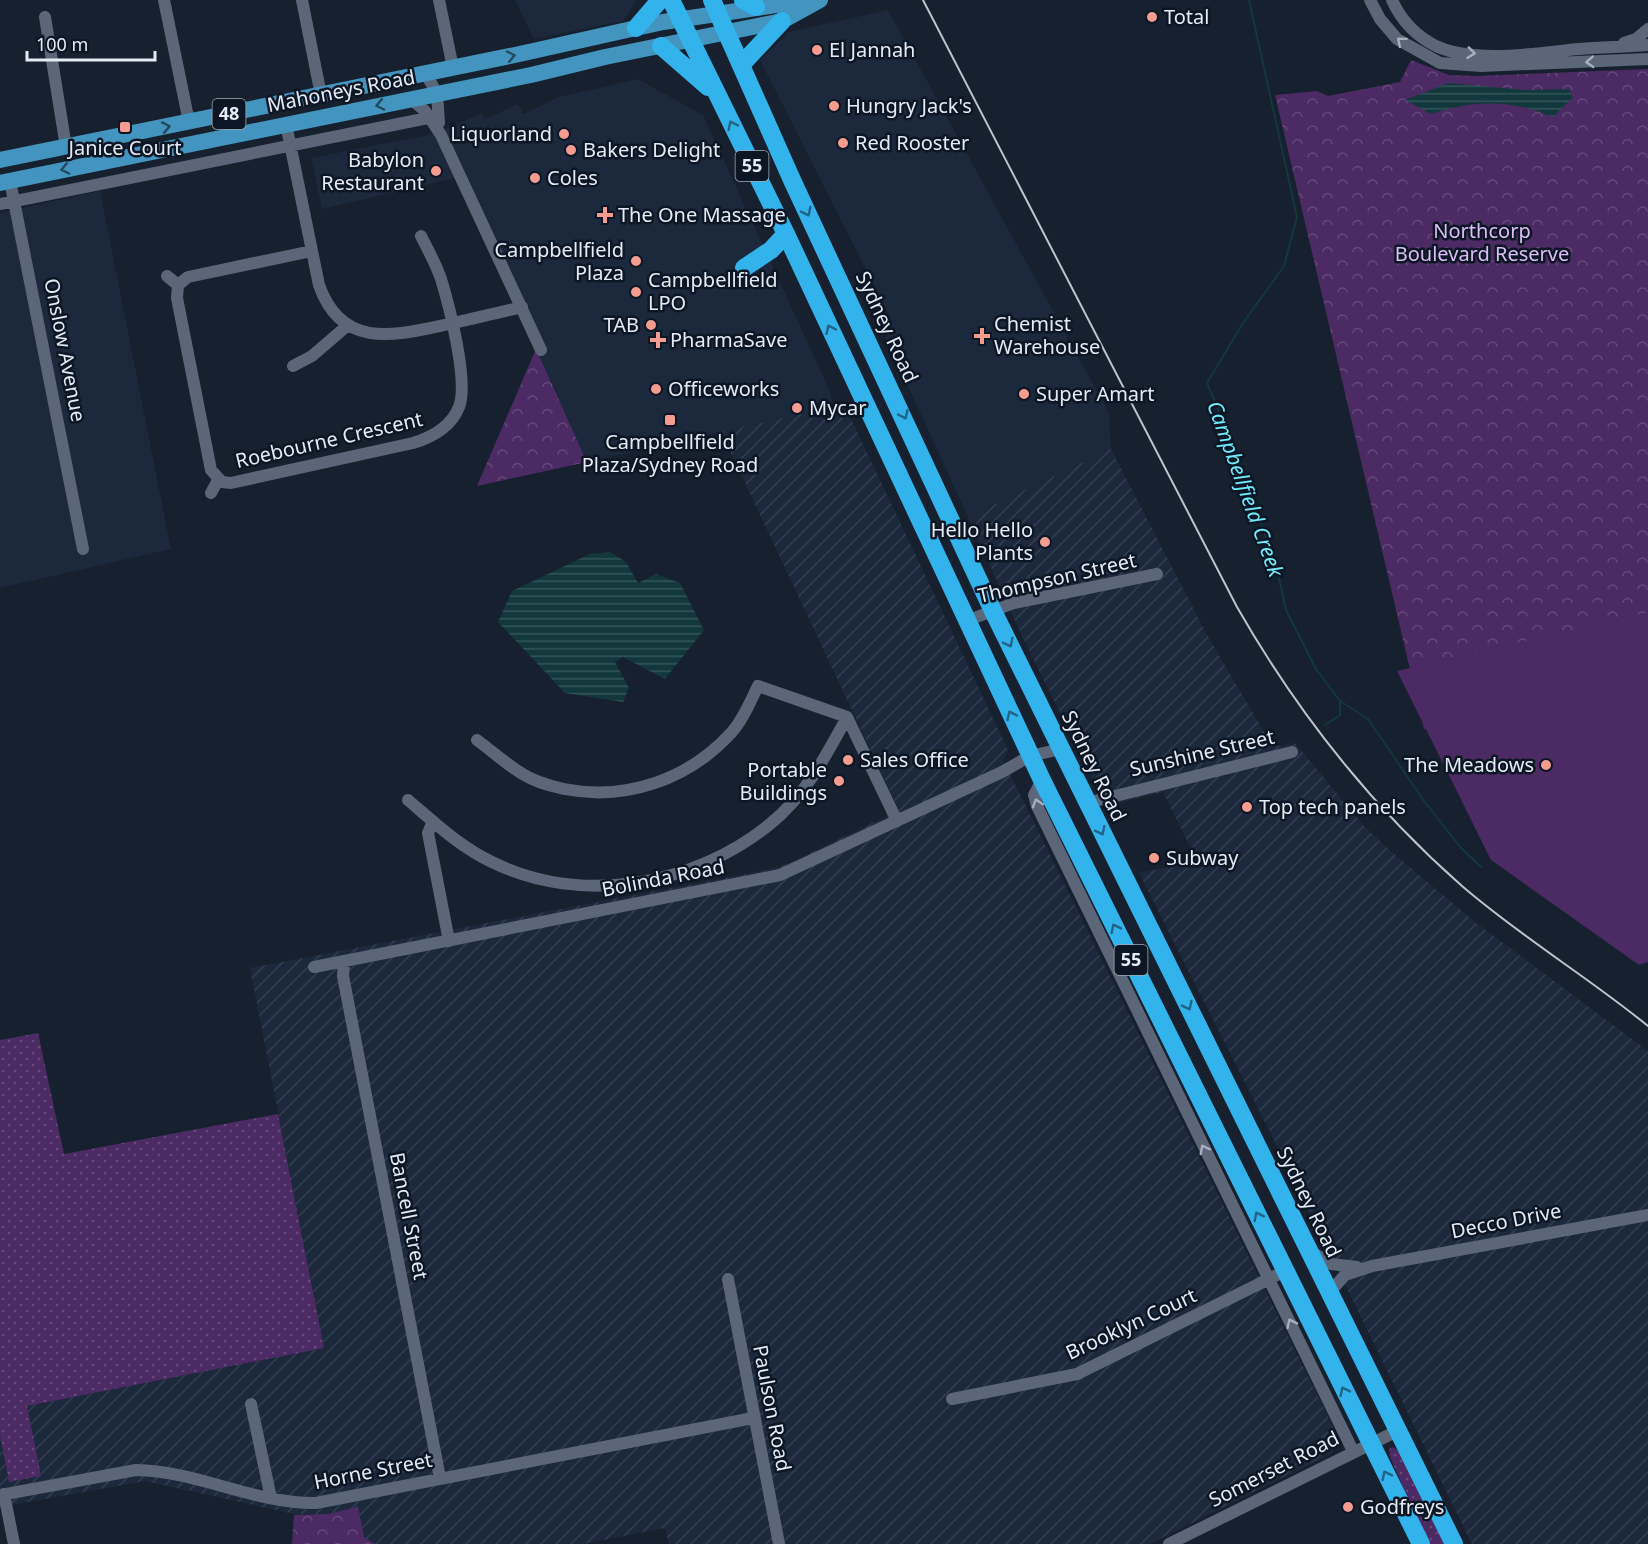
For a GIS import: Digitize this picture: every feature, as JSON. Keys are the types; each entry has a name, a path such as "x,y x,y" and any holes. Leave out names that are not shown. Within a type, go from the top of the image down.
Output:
{"highway":[{"path":"636,28 660,0"},
{"name":"55","path":"671,0 786,234 1035,766 1154,1029 1277,1275 1360,1423 1421,1544"},
{"name":"Sydney Road","path":"715,6 792,180 993,611 1454,1544"},
{"path":"742,64 782,21"},
{"path":"661,46 718,97"},
{"path":"744,268 771,250 786,234"}],"main road":[{"name":"48","path":"680,19 715,6 810,0"},
{"name":"48","path":"691,41 782,21 820,0"},
{"name":"Mahoneys Road","path":"3,160 425,74 680,19"},
{"path":"601,37 605,57"},
{"name":"Mahoneys Road","path":"5,182 691,41"},
{"name":"Onslow Avenue","path":"3,160 5,182"}],"street":[{"path":"164,0 189,122"},
{"path":"302,0 321,95"},
{"path":"439,0 453,68"},
{"path":"1370,0 1380,19 1397,39 1425,57 1440,63 1501,66 1648,59"},
{"path":"1392,0 1398,12 1416,34 1438,47 1496,56 1648,45"},
{"path":"45,17 66,147"},
{"path":"1612,48 1636,39 1648,29"},
{"path":"425,74 437,93 434,116 441,135 541,350"},
{"path":"411,99 434,116"},
{"path":"0,204 434,116"},
{"path":"286,124 312,252 325,299 333,311 348,325 372,335 389,336 522,307"},
{"name":"Onslow Avenue","path":"5,182 14,201 83,549"},
{"name":"Roebourne Crescent","path":"178,285 177,298 211,470 218,480 231,483 413,443 435,435 450,422 462,397 462,375 441,281 421,236"},
{"path":"167,276 178,285 188,277 312,252"},
{"path":"293,366 312,356 348,325"},
{"name":"Roebourne Crescent","path":"211,493 218,480"},
{"name":"Thompson Street","path":"966,621 1014,603 1157,574"},
{"path":"477,740 522,774 549,785 586,793 613,794 639,789 677,775 714,750 741,720 758,686 846,717 897,821"},
{"path":"408,800 453,838 492,862 521,874 562,884 635,885 684,872 720,856 770,824 796,798 821,765 846,717"},
{"name":"Bolinda Road","path":"314,967 780,875 1002,772 1035,766 1061,749"},
{"name":"Sunshine Street","path":"1087,803 1292,752"},
{"path":"433,821 428,833 449,941"},
{"name":"Bancell Street","path":"344,961 344,978 440,1478"},
{"name":"Decco Drive","path":"1329,1293 1345,1275 1372,1266 1648,1215"},
{"name":"Decco Drive","path":"1307,1247 1324,1261 1339,1266 1372,1266"},
{"path":"1277,1275 1353,1451"},
{"name":"Brooklyn Court","path":"952,1399 1077,1374 1277,1275"},
{"name":"Paulson Road","path":"728,1279 779,1544"},
{"path":"251,1404 271,1498"},
{"path":"1334,1409 1346,1420 1360,1423"},
{"name":"Horne Street","path":"2,1495 136,1470 159,1472 271,1498 316,1503 753,1418"},
{"name":"Somerset Road","path":"1168,1544 1397,1431"},
{"path":"2,1495 14,1544"}],"shaded area":[{"path":"515,0 637,0 623,21 534,39"},
{"path":"888,10 1109,413 1111,449 968,517 886,338 892,321 760,60 789,32"},
{"name":"Campbellfield Plaza","path":"638,79 703,115 829,389 834,407 587,462 536,349 468,178 444,129 482,114 485,119 518,104 524,114 559,97"},
{"path":"1448,83 1525,90 1569,89 1573,97 1553,117 1507,104 1477,104 1431,114 1405,100"},
{"path":"435,131 456,178 322,209 311,158 433,134"},
{"path":"100,191 171,549 0,588 0,213"},
{"path":"844,404 1008,750 1003,760 1338,1437 1332,1453 1150,1544 669,1544 665,1528 583,1544 371,1544 361,1538 357,1508 321,1515 294,1514 145,1481 0,1507 0,1435 9,1481 41,1475 26,1406 324,1348 250,968 766,870 787,864 899,810 721,432"},
{"path":"1111,449 1207,635 1273,747 1295,743 1364,826 1394,854 1475,922 1648,1051 1648,1544 1472,1544 1286,1164 1139,873 1197,861 1163,792 1106,806 1022,636 968,517"},
{"path":"610,552 626,562 638,583 656,574 680,583 704,630 665,679 623,657 615,662 629,688 623,702 565,693 498,622 512,591 590,554"}],"green space":[{"name":"Northcorp Boulevard Reserve","path":"1411,60 1449,75 1477,76 1648,69 1648,677 1424,729 1275,95 1317,91 1328,96 1400,82"},
{"path":"536,349 587,462 477,486"},
{"name":"The Meadows","path":"1648,612 1648,962 1639,965 1491,860 1397,671"},
{"path":"38,1033 64,1154 278,1114 324,1348 27,1406 41,1476 9,1482 0,1435 0,1040"},
{"path":"1393,1447 1401,1453 1447,1544 1428,1544 1390,1457 1389,1449"},
{"path":"358,1507 364,1537 375,1544 292,1544 294,1515 327,1514"}],"waterway":[{"name":"Campbellfield Creek","path":"1249,0 1297,217 1284,266 1243,323 1207,383 1240,462 1277,569 1286,610 1316,669 1340,701 1368,719 1424,801 1461,848 1481,867"},
{"path":"1325,725 1340,715 1340,701"}],"railway":[{"path":"923,0 1237,607 1285,684 1338,756 1397,823 1429,855 1484,905 1648,1026"}],"place":[{"name":"Total","path":"1152,17"},
{"name":"El Jannah","path":"817,50"},
{"name":"Hungry Jack's","path":"834,106"},
{"name":"Janice Court","path":"125,127"},
{"name":"Liquorland","path":"564,134"},
{"name":"Red Rooster","path":"843,143"},
{"name":"Bakers Delight","path":"571,150"},
{"name":"Babylon Restaurant","path":"436,171"},
{"name":"Coles","path":"535,178"},
{"name":"The One Massage","path":"605,215"},
{"name":"Campbellfield Plaza","path":"636,261"},
{"name":"Campbellfield LPO","path":"636,292"},
{"name":"TAB","path":"651,325"},
{"name":"Chemist Warehouse","path":"982,336"},
{"name":"PharmaSave","path":"658,340"},
{"name":"Officeworks","path":"656,389"},
{"name":"Super Amart","path":"1024,394"},
{"name":"Mycar","path":"797,408"},
{"name":"Campbellfield Plaza/Sydney Road","path":"670,420"},
{"name":"Hello Hello Plants","path":"1045,542"},
{"name":"Sales Office","path":"848,760"},
{"name":"The Meadows","path":"1546,765"},
{"name":"Portable Buildings","path":"839,781"},
{"name":"Top tech panels","path":"1247,807"},
{"name":"Subway","path":"1154,858"},
{"name":"Godfreys","path":"1348,1507"}]}
